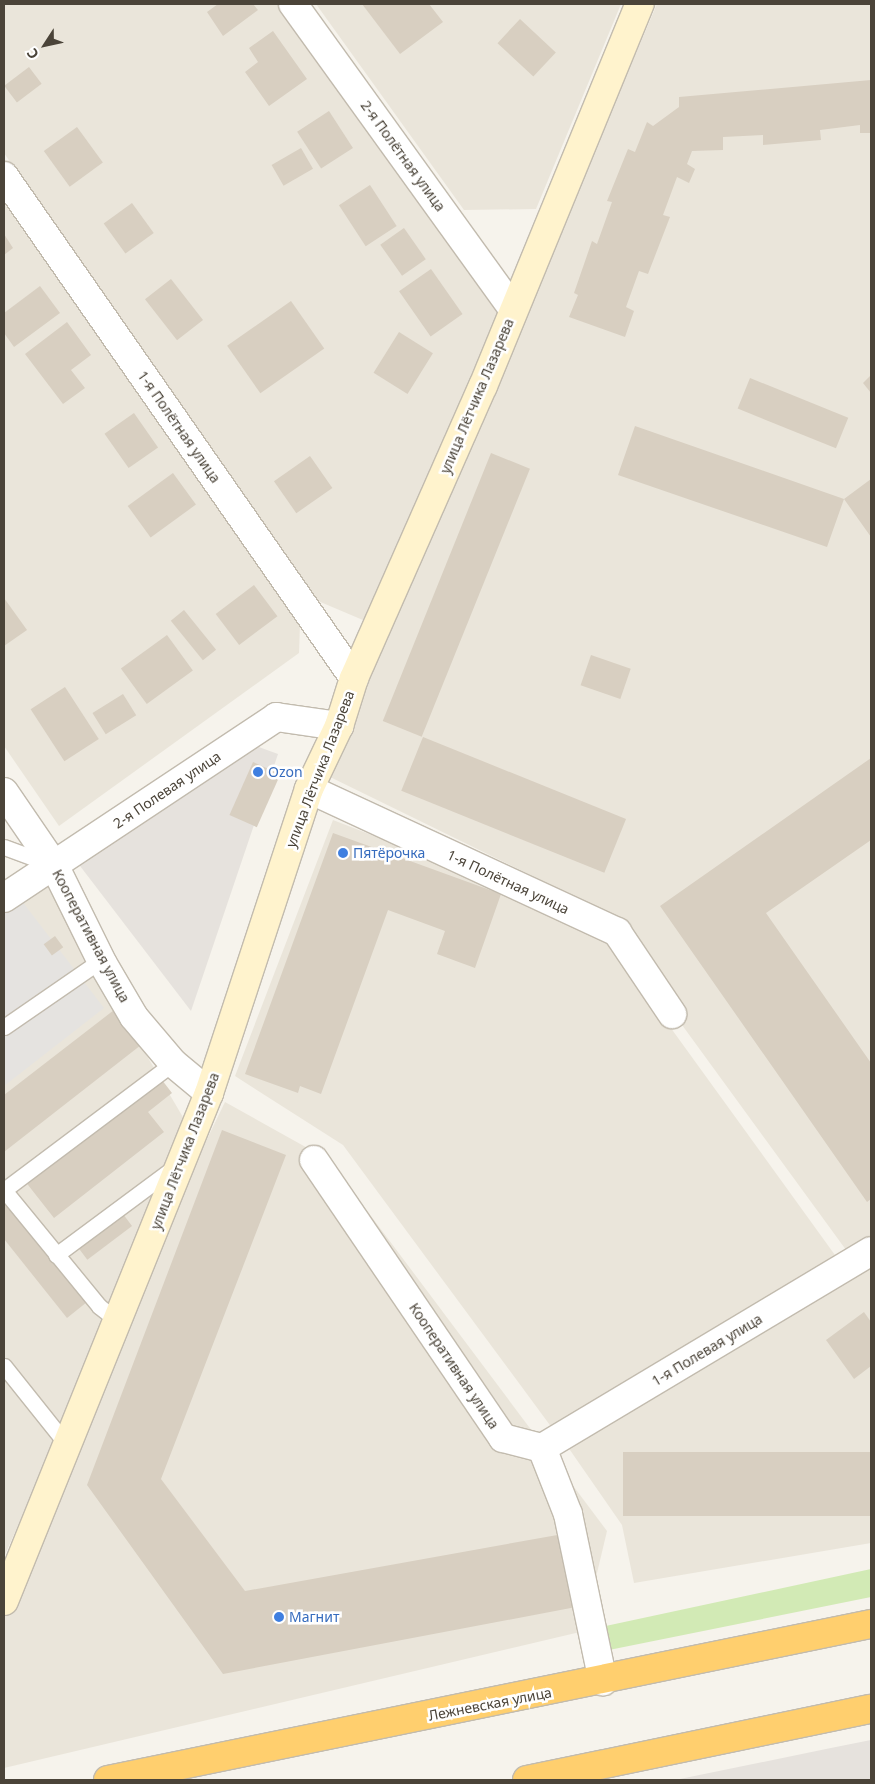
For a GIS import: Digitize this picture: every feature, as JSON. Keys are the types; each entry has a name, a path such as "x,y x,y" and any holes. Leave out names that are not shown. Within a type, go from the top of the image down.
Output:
{"highway":[{"name":"Лежневская улица","path":"108,1780 602,1681 871,1624"},
{"path":"527,1780 608,1772 871,1709"}],"street":[{"name":"2-я Полётная улица","path":"293,4 513,309"},
{"name":"улица Лётчика Лазарева","path":"4,1601 209,1093 309,789 339,726 354,678 483,386 513,309 640,4"},
{"name":"1-я Полётная улица","path":"4,176 354,678"},
{"name":"2-я Полевая улица","path":"4,898 276,717 339,726"},
{"name":"1-я Полётная улица","path":"309,789 617,932 672,1014"},
{"name":"Кооперативная улица","path":"4,792 54,865 101,960 134,1017 173,1063 209,1093"},
{"name":"Кооперативная улица","path":"314,1160 502,1438 542,1448"},
{"name":"1-я Полевая улица","path":"542,1448 871,1250"},
{"path":"542,1448 568,1514 602,1681"}],"lane":[{"path":"4,848 54,865"},
{"path":"4,1027 101,960"},
{"path":"118,1321 99,1306 4,1190 173,1063"},
{"path":"56,1255 182,1161"},
{"path":"4,1366 67,1445"}],"shaded area":[{"path":"4,4 293,4 514,288 377,626 311,598 4,153"},
{"path":"316,4 621,4 536,209 464,210"},
{"path":"657,4 871,4 871,1238 849,1254 596,907 326,775"},
{"path":"4,203 300,624 299,653 59,826 4,746"},
{"path":"237,739 278,754 191,1011 77,862"},
{"path":"333,820 567,911 613,948 840,1262 555,1432 343,1145 235,1076"},
{"path":"44,881 187,1124 111,1316 4,1557 4,907"},
{"path":"18,896 104,1008 4,1086 4,907"},
{"path":"225,1102 329,1160 607,1531 588,1611 580,1632 4,1768 4,1577 120,1319"},
{"path":"871,1258 871,1543 634,1583 622,1525 563,1440"},
{"path":"871,1740 871,1780 675,1780 826,1749"}],"green space":[{"path":"871,1569 871,1597 604,1651 601,1627"}],"building":[{"path":"218,4 253,4 258,10 223,36 207,12"},
{"path":"362,4 429,4 443,22 400,54"},
{"path":"520,19 556,52 533,77 497,43"},
{"path":"273,31 307,79 269,106 245,72 258,62 249,48"},
{"path":"29,67 42,84 17,102 4,86"},
{"path":"871,80 871,133 860,133 860,125 820,130 821,140 763,145 763,135 723,137 723,150 692,151 687,164 695,169 689,183 677,177 663,215 670,217 648,274 639,271 626,307 634,311 625,337 569,317 578,295 574,293 592,241 597,244 612,202 607,201 628,149 635,152 647,122 653,126 679,107 679,97"},
{"path":"329,111 353,148 321,169 297,132"},
{"path":"77,127 103,163 70,187 44,151"},
{"path":"301,148 313,169 284,186 272,165"},
{"path":"370,185 397,226 366,246 339,205"},
{"path":"132,203 154,233 125,254 104,224"},
{"path":"404,228 426,259 402,276 380,245"},
{"path":"4,234 13,248 4,255"},
{"path":"431,269 463,314 431,336 399,291"},
{"path":"171,279 203,320 177,340 145,299"},
{"path":"40,286 60,313 14,347 4,333 4,313"},
{"path":"291,301 324,349 260,393 227,346"},
{"path":"67,322 91,355 71,370 85,388 63,404 25,354"},
{"path":"399,332 433,353 407,394 374,373"},
{"path":"871,375 871,393 863,383"},
{"path":"750,378 848,418 836,448 738,409"},
{"path":"134,413 158,447 129,468 105,434"},
{"path":"635,426 844,499 827,547 618,475"},
{"path":"491,453 530,469 422,737 383,721"},
{"path":"310,456 332,488 296,513 274,481"},
{"path":"173,473 196,505 151,537 128,506"},
{"path":"871,479 871,537 844,499"},
{"path":"254,585 277,616 239,645 216,614"},
{"path":"4,598 27,630 4,646"},
{"path":"184,610 216,650 203,660 171,621"},
{"path":"167,635 193,671 147,704 121,669"},
{"path":"591,655 631,669 620,699 581,685"},
{"path":"65,687 99,739 64,761 31,709"},
{"path":"123,694 136,715 106,734 92,713"},
{"path":"423,737 626,819 604,873 401,791"},
{"path":"871,758 871,840 766,913 871,1063 871,1199 867,1202 660,906"},
{"path":"253,762 280,774 257,827 229,815"},
{"path":"333,833 501,894 475,968 437,954 445,931 388,910 321,1094 300,1086 298,1093 245,1074"},
{"path":"55,936 63,947 52,956 44,944"},
{"path":"114,1010 141,1045 4,1152 4,1095"},
{"path":"155,1071 172,1093 148,1112 164,1132 54,1218 21,1176"},
{"path":"222,1130 286,1155 161,1479 245,1591 563,1534 576,1607 223,1674 87,1485"},
{"path":"4,1198 87,1302 67,1318 4,1239"},
{"path":"117,1206 132,1226 87,1260 72,1240"},
{"path":"864,1312 871,1322 871,1366 854,1379 826,1340"},
{"path":"623,1452 871,1452 871,1516 623,1516"}],"place":[{"name":"Ozon","path":"258,772"},
{"name":"Пятёрочка","path":"343,853"},
{"name":"Магнит","path":"279,1617"}]}
